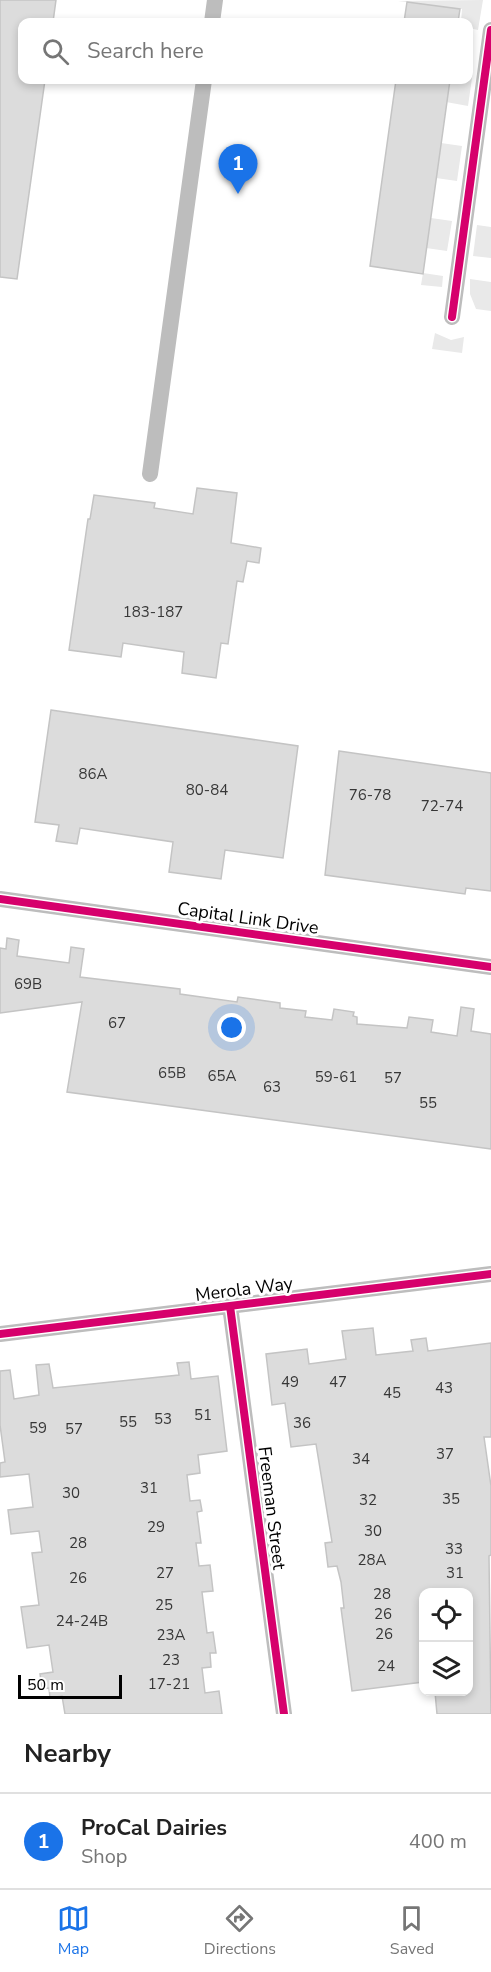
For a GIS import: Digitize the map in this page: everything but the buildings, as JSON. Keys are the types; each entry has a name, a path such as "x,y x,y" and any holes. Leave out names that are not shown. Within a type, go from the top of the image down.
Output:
{"street":[{"path":"213,18 215,0"},
{"path":"452,317 491,30"},
{"path":"150,474 203,84"},
{"name":"Capital Link Drive","path":"0,899 491,967"},
{"name":"Merola Way","path":"0,1334 491,1274"},
{"name":"Freeman Street","path":"230,1306 284,1714"}],"shaded area":[{"path":"483,0 478,30 473,29 473,18 461,18 462,9 398,1"},
{"path":"449,84 471,84 468,106 446,102"},
{"path":"441,143 462,146 457,181 436,178"},
{"path":"431,218 452,221 447,251 426,248"},
{"path":"477,225 491,227 491,258 473,256"},
{"path":"423,273 443,276 442,287 421,285"},
{"path":"470,279 491,282 491,311 476,309 470,294"},
{"path":"435,333 451,340 464,337 462,353 432,349"}],"cycle path":[{"path":"452,317 491,30"},
{"path":"0,899 491,967"},
{"path":"0,1334 491,1274"},
{"path":"230,1306 284,1714"}],"place":[{"name":"ProCal Dairies","path":"238,194"}]}
